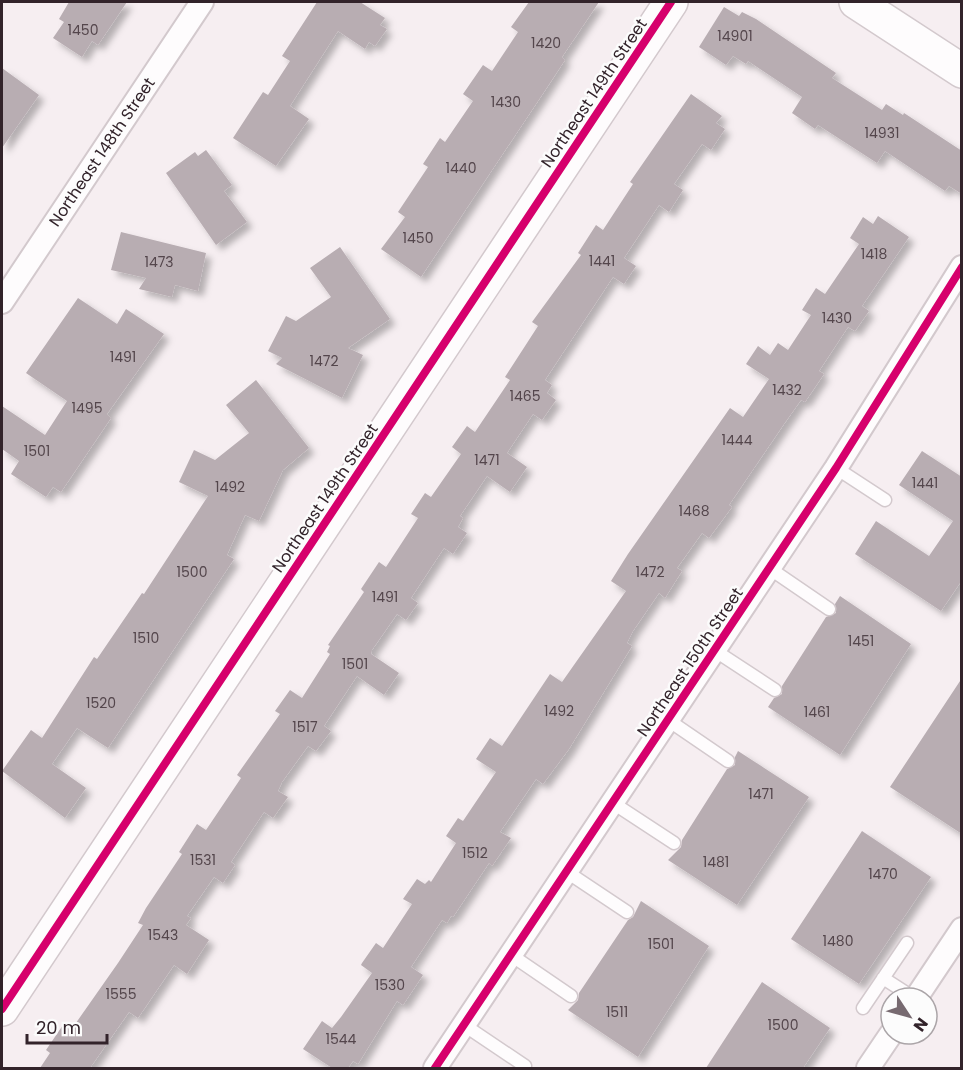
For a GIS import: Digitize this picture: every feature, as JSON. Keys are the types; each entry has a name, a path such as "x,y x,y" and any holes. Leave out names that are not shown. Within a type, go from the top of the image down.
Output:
{"street":[{"name":"Northeast 148th Street","path":"2,302 202,2"},
{"name":"Northeast 149th Street","path":"2,1008 671,2"},
{"path":"856,2 962,71"},
{"name":"Northeast 150th Street","path":"435,1068 836,468 962,267"},
{"path":"923,986 962,929"},
{"path":"868,1068 883,1046"}],"lane":[{"path":"836,468 885,500"},
{"path":"769,568 829,609"},
{"path":"714,650 775,690"},
{"path":"668,720 728,761"},
{"path":"613,803 674,843"},
{"path":"567,872 627,912"},
{"path":"863,1008 907,943"},
{"path":"511,955 572,996"},
{"path":"883,978 896,986"},
{"path":"464,1025 525,1065"}],"building":[{"path":"69,2 127,2 98,45 92,41 82,57 53,38 64,22 59,19"},
{"path":"317,2 360,2 385,18 380,25 387,29 375,46 369,42 365,49 338,31 290,106 309,119 276,166 233,138 263,92 268,95 290,61 282,56"},
{"path":"529,2 599,2 562,57 565,60 421,277 381,249 405,217 398,212 428,167 423,164 440,138 445,142 473,101 463,94 483,65 492,71 518,32 511,27"},
{"path":"724,7 739,16 742,12 756,19 836,73 832,78 882,110 886,104 903,115 904,113 962,151 962,194 949,186 945,191 885,151 877,163 818,125 815,129 792,113 802,97 748,61 746,64 733,56 726,65 699,47"},
{"path":"2,68 39,95 2,148"},
{"path":"691,94 722,116 716,123 725,129 711,150 702,144 674,184 683,190 669,212 659,205 624,258 636,266 624,284 613,277 545,380 552,385 547,393 556,400 542,420 533,414 507,453 527,467 510,492 487,476 460,516 463,518 458,527 467,533 453,554 444,548 411,598 418,603 406,620 397,614 372,650 371,654 399,673 384,695 357,676 324,726 331,731 316,751 308,746 282,782 278,791 288,797 273,818 264,812 231,862 235,865 223,883 214,877 187,916 191,918 186,925 209,940 187,974 174,965 138,1018 129,1012 90,1068 40,1068 50,1053 46,1050 63,1025 71,1030 143,925 138,923 182,854 179,852 197,824 206,830 241,778 237,775 280,714 275,711 290,690 302,698 330,654 327,652 330,646 328,645 364,592 361,589 379,562 386,567 418,518 411,514 425,493 431,497 461,454 452,447 467,426 475,432 510,380 505,377 538,326 532,322 581,255 578,253 596,225 603,230 633,184 630,182"},
{"path":"206,150 232,185 224,191 247,222 216,245 166,173 195,152 198,156"},
{"path":"878,216 909,237 862,306 869,311 855,331 848,327 819,371 824,374 805,402 801,400 784,424 729,505 732,507 709,538 702,533 677,568 682,571 665,598 659,593 633,631 627,643 632,646 569,749 543,784 536,779 500,832 511,838 492,866 489,863 453,917 451,916 447,923 442,920 411,967 423,975 403,1005 397,1001 358,1064 353,1061 348,1068 332,1068 303,1049 322,1021 332,1028 341,1017 372,973 361,965 362,963 376,943 383,948 412,904 403,899 417,879 425,884 429,880 431,882 456,843 446,836 458,818 463,821 496,772 476,759 490,738 502,746 550,674 562,682 626,591 611,581 628,554 730,408 743,417 769,379 746,364 758,346 770,355 778,343 788,350 811,315 802,310 816,288 825,294 859,244 850,238 863,217 873,224"},
{"path":"121,232 206,253 198,291 175,285 172,297 139,289 146,278 111,270"},
{"path":"340,247 390,319 348,348 363,355 342,398 276,364 282,358 268,351 286,316 296,321 331,297 310,268"},
{"path":"78,298 117,324 126,309 164,334 107,414 111,418 61,492 53,487 46,497 11,474 19,461 2,449 2,406 45,435 67,401 26,373"},
{"path":"256,380 309,448 283,470 259,521 245,515 227,555 234,559 108,748 77,728 52,764 86,788 65,818 2,771 31,730 42,738 94,657 97,659 142,593 144,594 208,496 179,482 194,450 215,460 249,433 226,405"},
{"path":"922,451 962,477 962,580 941,611 855,554 876,521 929,556 953,521 899,485"},
{"path":"840,596 911,644 840,755 768,707 774,698 782,694 782,686 826,617 836,613 835,604"},
{"path":"962,678 962,834 890,787"},
{"path":"738,751 809,797 737,905 668,860 681,847 682,840 727,769 735,765"},
{"path":"862,831 931,877 859,984 791,939"},
{"path":"641,901 709,946 638,1057 568,1010 578,1000 579,993 628,920 633,917"},
{"path":"762,982 830,1028 803,1068 706,1068"}],"cycle path":[{"path":"2,1009 671,2"},
{"path":"435,1068 836,468 962,267"}]}
